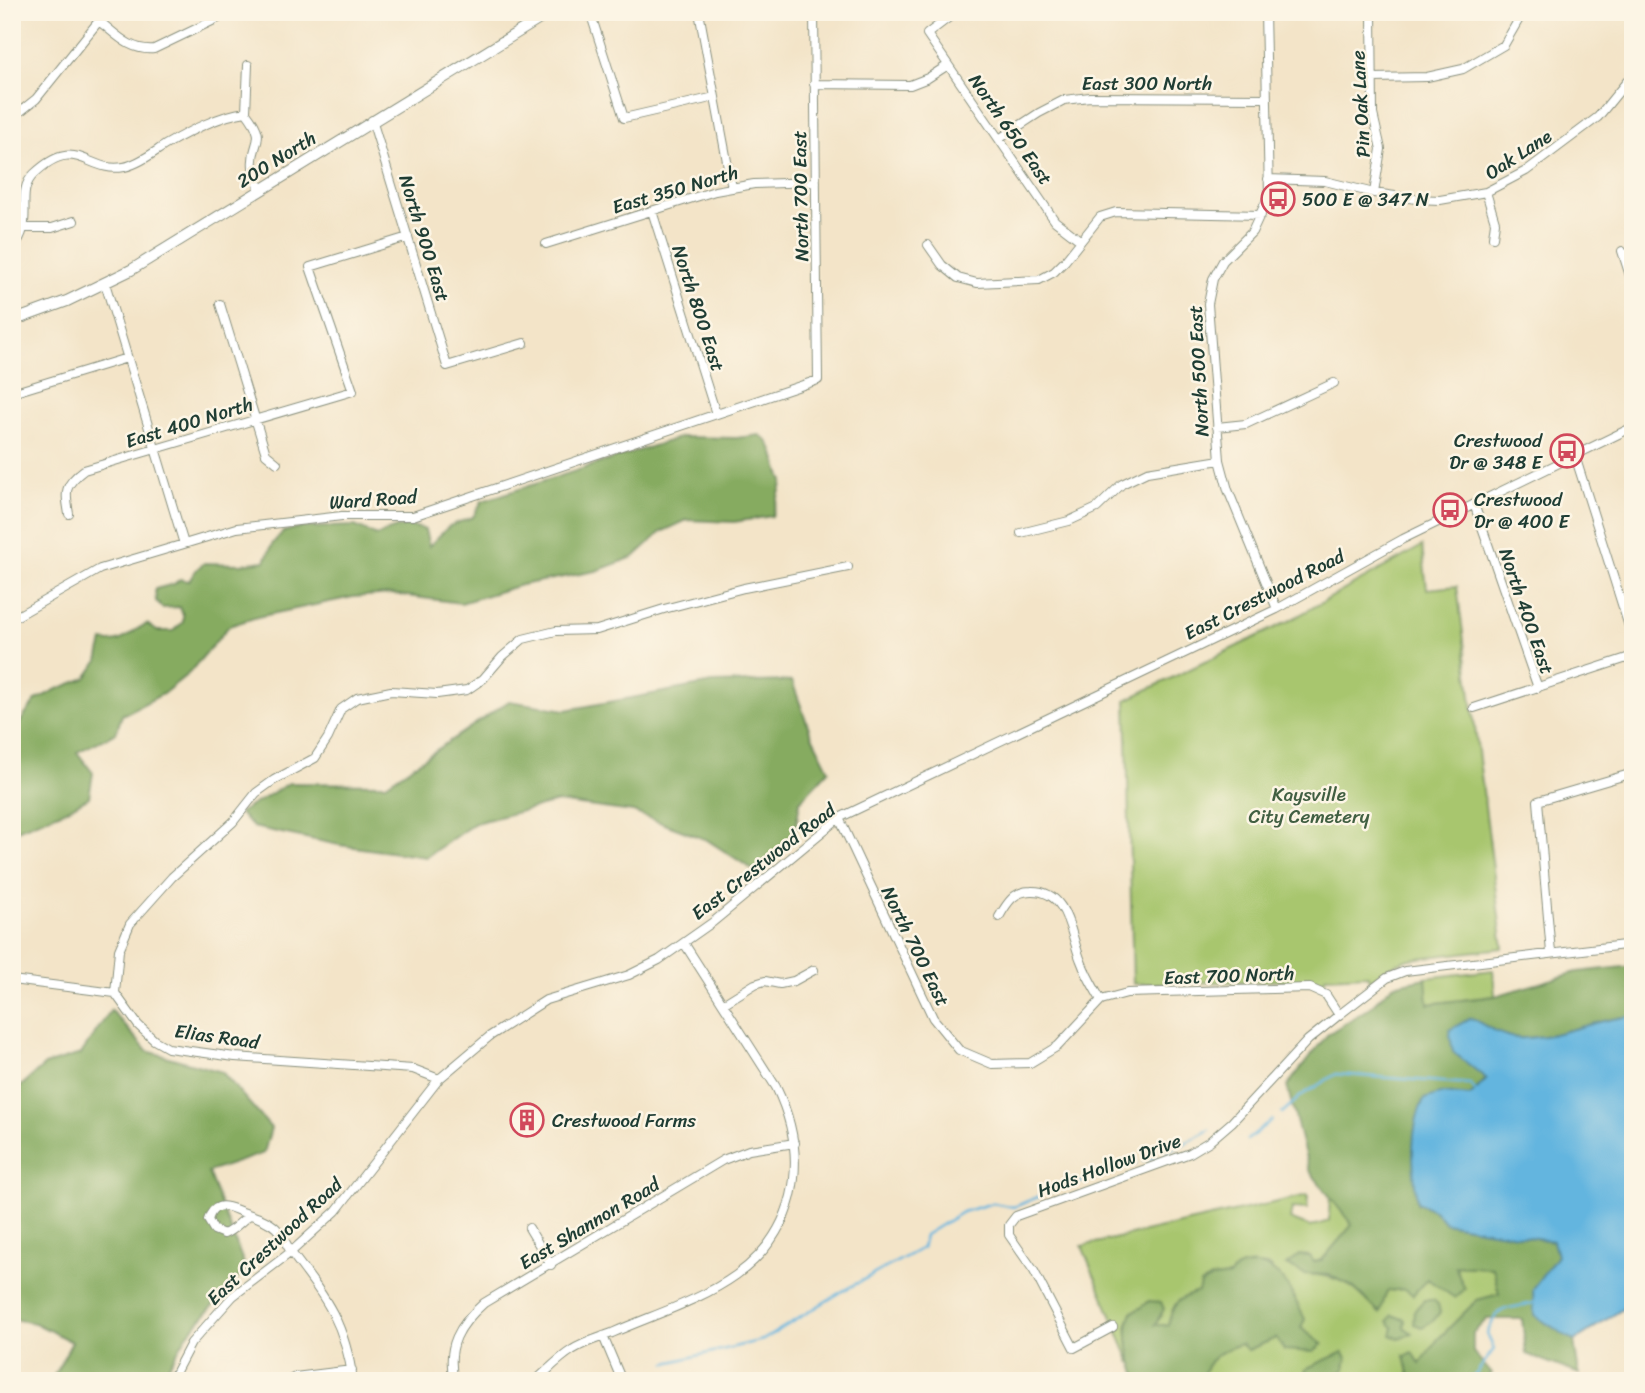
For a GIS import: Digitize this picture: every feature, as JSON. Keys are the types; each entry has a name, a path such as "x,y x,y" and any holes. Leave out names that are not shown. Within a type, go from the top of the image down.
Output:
{"main road":[{"name":"200 North","path":"12,321 105,284 551,12"}],"street":[{"path":"12,118 36,99 106,12"},
{"path":"99,21 131,47 142,50 154,49 231,12"},
{"path":"590,12 624,118 715,97"},
{"path":"699,12 732,188"},
{"name":"North 700 East","path":"814,12 818,380"},
{"path":"948,65 927,34 956,12"},
{"name":"North 500 East","path":"1265,12 1269,195 1252,232 1223,261 1213,279 1208,304 1220,460 1228,490 1277,609"},
{"name":"Pin Oak Lane","path":"1372,12 1373,114 1381,149 1374,193"},
{"path":"1372,78 1427,77 1463,69 1504,45 1523,12"},
{"path":"248,65 246,112 255,124 259,136 252,166 260,190"},
{"name":"North 650 East","path":"814,84 910,85 928,78 948,65 1055,221 1081,241"},
{"name":"Oak Lane","path":"1268,179 1325,181 1416,200 1440,200 1486,192 1526,171 1598,117 1633,74"},
{"name":"East 300 North","path":"999,139 1064,100 1090,97 1265,97"},
{"path":"12,248 21,239 25,228 27,183 52,160 63,156 76,156 109,167 122,167 137,162 182,135 229,115 246,112"},
{"name":"North 900 East","path":"372,120 447,366 524,343"},
{"name":"East 350 North","path":"546,244 732,188 754,184 816,182"},
{"path":"1486,192 1495,222 1493,237"},
{"name":"North 800 East","path":"652,211 716,414"},
{"path":"928,246 942,265 958,278 976,282 1039,280 1054,272 1100,217 1116,212 1261,215"},
{"path":"25,228 52,228 74,221"},
{"name":"East 400 North","path":"69,514 66,495 70,481 84,470 353,391 310,267 408,237"},
{"path":"1622,251 1633,285"},
{"path":"105,284 184,544"},
{"path":"220,304 266,454 277,463"},
{"path":"12,393 127,358"},
{"name":"Ward Road","path":"12,619 100,569 237,528 329,517 413,516 818,380"},
{"path":"1217,427 1246,424 1334,383"},
{"name":"East Crestwood Road","path":"171,1381 191,1343 233,1296 291,1252 336,1212 439,1079 490,1035 546,1000 629,975 659,960 684,943 839,818 1277,609 1403,539 1633,427"},
{"path":"1575,456 1633,639"},
{"path":"1021,533 1069,521 1097,508 1122,484 1147,471 1220,460"},
{"name":"North 400 East","path":"1474,505 1538,688"},
{"path":"12,980 115,993 119,950 130,924 172,877 233,822 256,793 315,758 328,738 341,709 357,698 391,691 437,694 467,690 483,679 502,657 523,639 556,631 597,631 664,609 744,588 848,567"},
{"path":"1474,708 1633,656"},
{"path":"1551,953 1538,801 1633,773"},
{"name":"North 700 East","path":"839,818 933,1017 959,1049 992,1064 1030,1063 1058,1046 1101,1000"},
{"path":"999,917 1007,903 1019,892 1041,892 1059,903 1067,916 1081,961 1101,1000"},
{"path":"535,1381 573,1349 715,1289 750,1266 775,1237 788,1207 795,1177 794,1143 788,1110 684,943"},
{"path":"1339,1015 1387,978 1405,971 1633,944"},
{"path":"723,1004 755,984 765,981 780,984 794,981 814,970"},
{"name":"East 700 North","path":"1101,1000 1127,993 1310,988 1326,995 1339,1015"},
{"name":"Elias Road","path":"115,993 138,1025 154,1040 168,1048 235,1057 413,1069 439,1079"},
{"name":"Hods Hollow Drive","path":"1112,1327 1074,1348 1034,1271 1009,1235 1009,1226 1016,1216 1190,1153 1210,1141 1308,1040 1339,1015"},
{"name":"East Shannon Road","path":"454,1381 452,1355 456,1335 467,1319 484,1303 723,1160 749,1150 794,1143"},
{"path":"250,1215 241,1220 236,1229 224,1234 214,1230 208,1220 211,1210 217,1206 227,1206 250,1215 277,1228 291,1252 321,1290 340,1323 354,1381"},
{"path":"529,1228 551,1265"},
{"path":"603,1336 622,1381"},
{"path":"288,1381 295,1377 352,1370"}],"green space":[{"path":"760,435 773,451 783,481 772,516 734,522 687,520 661,532 634,557 596,571 521,585 461,603 391,594 353,597 257,617 229,626 189,673 163,694 122,715 116,733 77,752 93,773 89,797 66,810 12,832 12,733 36,700 86,678 98,661 103,641 121,640 147,624 157,631 173,631 183,622 179,607 162,608 156,601 155,589 174,584 180,579 189,581 204,563 240,564 265,561 273,543 283,532 297,528 355,526 377,536 395,528 413,526 425,530 429,546 449,526 473,517 482,501 681,437 736,438"},
{"name":"Kaysville City Cemetery","path":"1422,546 1427,589 1457,586 1503,948 1410,959 1390,966 1369,981 1368,975 1325,977 1324,983 1312,980 1133,984 1126,700 1287,622"},
{"path":"792,681 811,734 829,770 800,801 794,839 758,873 707,840 633,812 557,802 475,823 426,857 339,845 253,827 239,813 289,783 386,784 509,701 566,710 712,683"},
{"path":"1633,966 1633,1016 1555,1034 1524,1038 1505,1036 1471,1018 1453,1052 1487,1078 1470,1096 1443,1094 1424,1099 1414,1137 1417,1203 1434,1210 1445,1223 1553,1241 1557,1256 1533,1289 1534,1315 1574,1341 1579,1374 1526,1354 1522,1319 1487,1319 1473,1333 1473,1352 1492,1374 1481,1381 1411,1381 1405,1356 1413,1352 1420,1364 1438,1339 1477,1300 1499,1294 1493,1268 1455,1266 1465,1289 1455,1298 1427,1279 1413,1295 1405,1289 1387,1291 1380,1313 1353,1287 1329,1275 1305,1274 1286,1265 1300,1255 1309,1256 1314,1262 1322,1260 1352,1225 1309,1170 1287,1086 1328,1034 1369,1008 1393,985 1426,978 1428,1004 1495,996 1577,972"},
{"path":"1493,970 1495,996 1427,1004 1426,978"},
{"path":"111,1010 147,1051 222,1072 271,1128 264,1153 208,1172 246,1269 187,1335 160,1381 51,1381 72,1342 35,1323 12,1319 12,1094 45,1065 81,1054"},
{"path":"1330,1190 1360,1235 1352,1226 1322,1260 1314,1262 1305,1274 1329,1277 1347,1284 1379,1313 1387,1291 1405,1289 1454,1266 1493,1268 1499,1294 1438,1339 1420,1365 1405,1356 1411,1381 1327,1381 1345,1369 1302,1377 1304,1381 1201,1381 1203,1373 1215,1356 1241,1344 1248,1350 1276,1338 1321,1343 1301,1328 1271,1267 1248,1265 1238,1268 1230,1276 1212,1278 1168,1325 1155,1325 1162,1315 1149,1301 1132,1312 1127,1326 1131,1363 1082,1246 1308,1195 1307,1209 1292,1208 1290,1219 1310,1227 1329,1221"},
{"path":"1259,1265 1276,1272 1287,1285 1305,1319 1301,1328 1322,1344 1314,1352 1284,1350 1276,1338 1248,1350 1241,1344 1227,1349 1211,1361 1201,1381 1139,1381 1129,1346 1128,1329 1132,1312 1149,1301 1161,1302 1164,1309 1155,1325 1168,1325 1177,1302 1198,1292 1200,1284 1212,1278 1230,1276 1242,1266"},
{"path":"1424,1300 1433,1300 1438,1304 1440,1312 1434,1320 1422,1327 1414,1324 1415,1310"},
{"path":"1392,1315 1405,1320 1404,1327 1412,1333 1400,1339 1391,1335 1393,1328 1388,1321"},
{"path":"1343,1352 1347,1358 1345,1369 1327,1381 1304,1381 1302,1377 1307,1368"}],"water":[{"path":"1633,1016 1633,1302 1574,1341 1534,1315 1533,1289 1557,1256 1553,1241 1445,1223 1434,1210 1417,1202 1413,1150 1416,1124 1424,1099 1443,1093 1470,1096 1487,1079 1453,1052 1449,1030 1471,1018 1505,1036 1524,1038"}],"waterway":[{"path":"1282,1113 1302,1095 1336,1074 1470,1084 1476,1091"},
{"path":"1247,1140 1272,1120"},
{"path":"1165,1154 1209,1130"},
{"path":"1143,1161 1156,1157"},
{"path":"1118,1169 1136,1163"},
{"path":"1064,1188 1110,1172"},
{"path":"1049,1193 1054,1191"},
{"path":"667,1363 763,1340 841,1292 922,1248 925,1235 962,1212 993,1203 1014,1207 1040,1196"},
{"path":"1463,1381 1476,1374 1494,1349 1487,1334 1496,1316 1506,1309 1536,1302"}],"place":[{"name":"500 E @ 347 N","path":"1278,199"},
{"name":"Crestwood Dr @ 348 E","path":"1567,451"},
{"name":"Crestwood Dr @ 400 E","path":"1450,510"},
{"name":"Crestwood Farms","path":"527,1120"}]}
